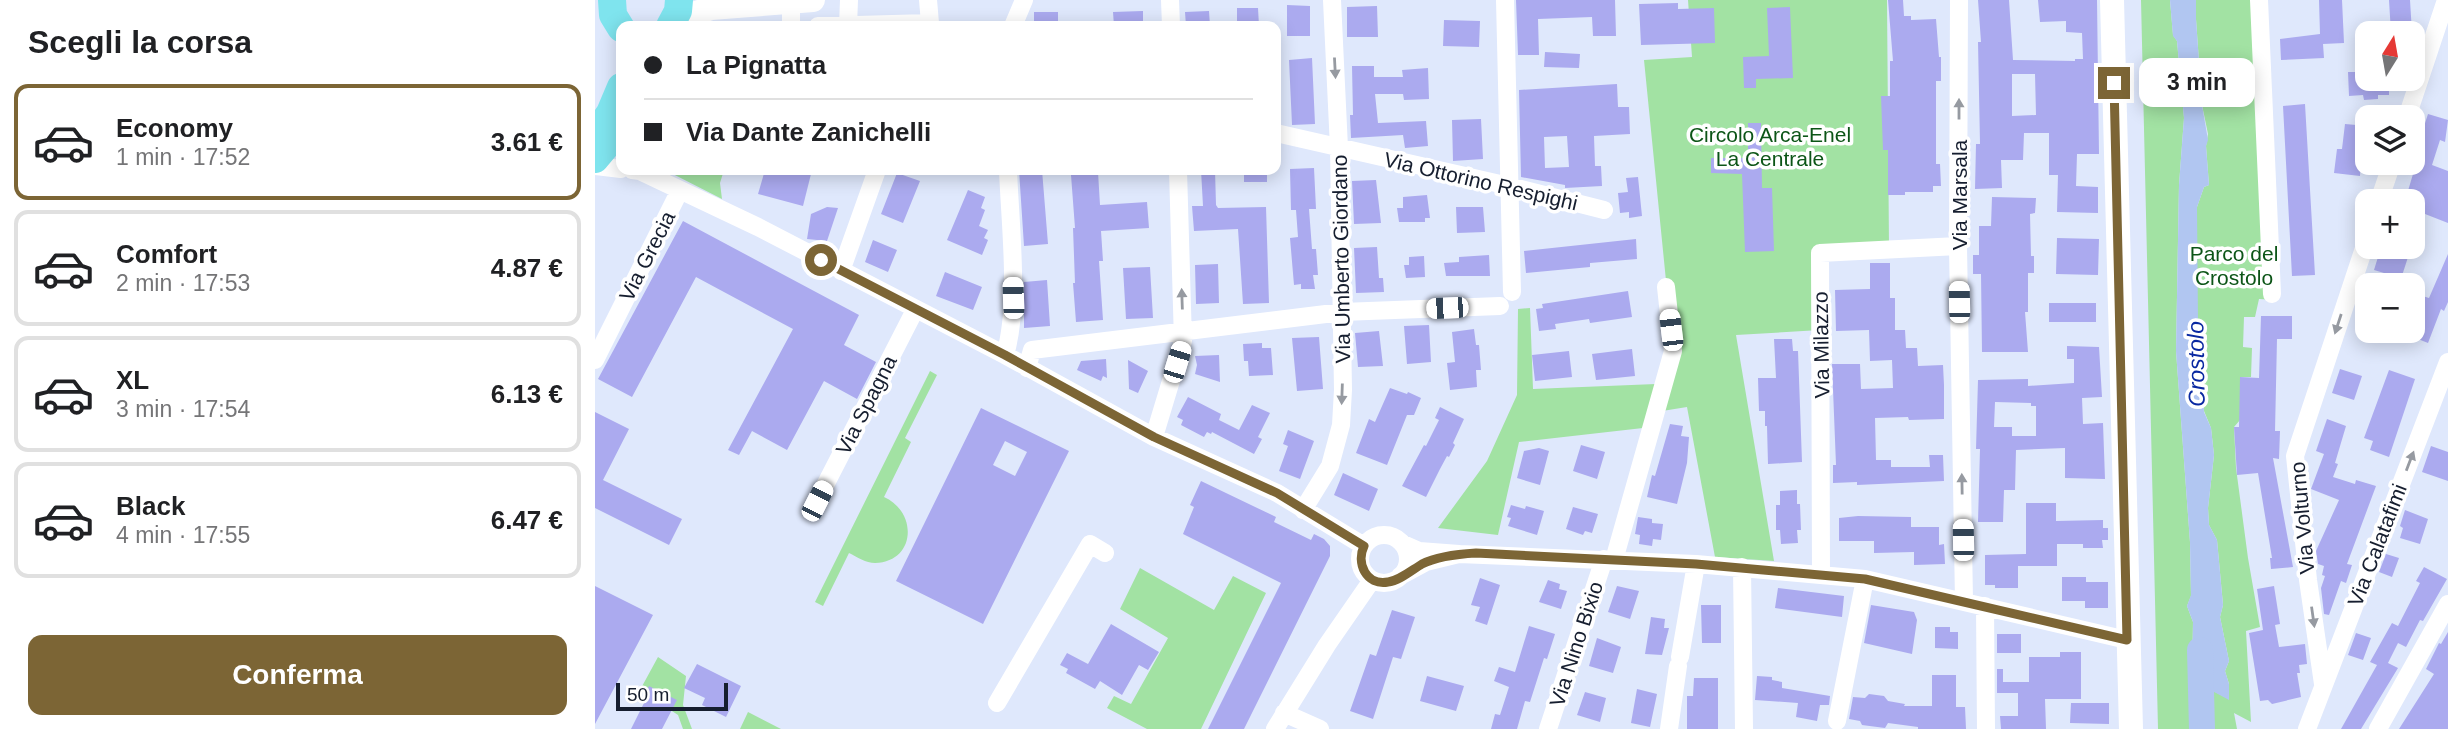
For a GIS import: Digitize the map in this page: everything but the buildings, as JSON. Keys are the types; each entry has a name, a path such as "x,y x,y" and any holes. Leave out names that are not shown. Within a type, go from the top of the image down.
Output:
{"main road":[{"path":"612,0 613,15 617,21"},
{"path":"595,134 610,113 616,99"},
{"path":"595,159 616,134"}],"street":[{"path":"675,15 711,8 799,0 793,21"},
{"path":"848,21 849,0"},
{"path":"928,0 930,21"},
{"path":"1015,21 1024,0"},
{"path":"1170,0 1171,21"},
{"name":"Via Umberto Giordano","path":"1303,510 1330,466 1341,425 1339,148 1332,0"},
{"path":"1505,0 1512,292"},
{"name":"Via Marsala","path":"1959,0 1958,246 1965,601"},
{"path":"2112,0 2130,729"},
{"path":"2259,0 2272,294"},
{"path":"2411,105 2446,0"},
{"name":"Via Ottorino Respighi","path":"1281,134 1604,210"},
{"path":"595,166 616,168"},
{"path":"650,175 758,227 1005,355 1154,437 1277,493 1364,546"},
{"path":"841,271 875,175"},
{"path":"1005,355 1009,344 1013,298 1008,175"},
{"path":"1154,437 1183,341 1178,175"},
{"name":"Via Grecia","path":"595,360 680,190"},
{"name":"Via Milazzo","path":"1821,575 1820,253 1958,246"},
{"name":"Via Volturno","path":"2323,684 2308,580 2295,456 2360,259"},
{"name":"Via Nino Bixio","path":"1548,729 1609,560 1673,351 1666,287"},
{"path":"1027,368 1032,350 1342,312 1500,306"},
{"name":"Via Spagna","path":"817,501 915,310"},
{"name":"Via Calatafimi","path":"2308,729 2448,362"},
{"path":"1459,554 1426,562 1387,583 1373,580 1362,569 1361,553 1364,546 1382,535 1389,535 1419,551 1742,567 1865,579 2127,640"},
{"path":"997,703 1090,544 1105,553"},
{"path":"1400,576 1408,563 1403,544"},
{"path":"1669,729 1696,564"},
{"path":"1742,567 1744,729"},
{"path":"1837,721 1865,579"},
{"path":"1275,729 1327,645 1373,580"},
{"path":"2378,729 2448,604"},
{"path":"1985,606 1986,729"},
{"path":"1284,713 1320,729"}],"green space":[{"name":"Circolo Arca-Enel La Centrale","path":"1688,0 1887,0 1889,249 1820,253 1820,330 1736,335 1774,561 1715,557 1687,407 1656,412 1673,351 1644,60 1692,57"},
{"name":"Parco del Crostolo","path":"2141,0 2170,0 2173,35 2177,41 2184,118 2179,185 2176,351 2190,542 2191,596 2187,606 2193,622 2192,680 2229,699 2229,684 2225,671 2229,661 2220,617 2223,605 2217,540 2209,525 2208,508 2214,455 2211,428 2204,411 2197,323 2197,207 2204,187 2209,185 2206,146 2208,134 2202,105 2196,0 2259,0 2276,300 2259,299 2255,317 2244,317 2243,347 2252,348 2251,377 2240,377 2240,420 2234,427 2236,468 2260,627 2246,631 2251,722 2234,713 2237,729 2158,729"},
{"path":"675,175 722,175 720,183 722,199"},
{"path":"1530,308 1533,389 1656,384 1643,428 1519,442 1498,535 1438,528 1487,461 1517,395 1518,309"},
{"path":"930,371 937,375 905,438 911,442 884,497 895,504 903,514 908,535 905,546 889,560 875,563 849,553 823,606 815,602"},
{"path":"1140,568 1214,610 1233,576 1266,593 1201,729 1147,729 1107,708 1114,696 1131,704 1168,638 1120,609"},
{"path":"658,657 686,676 683,705 692,729 683,729 678,715 640,690"},
{"path":"748,712 781,729 740,729"}],"water":[{"path":"2170,0 2196,0 2202,105 2208,140 2206,146 2209,185 2204,187 2197,207 2198,323 2204,412 2211,428 2214,455 2208,508 2209,525 2217,540 2223,605 2220,617 2229,661 2225,671 2229,684 2229,700 2192,680 2193,622 2187,606 2191,595 2190,542 2176,351 2179,185 2184,118 2177,41 2173,36"}],"waterway":[{"name":"Crostolo","path":"2200,650 2202,729"}],"route":[{"path":"821,260 1005,355 1154,437 1277,493 1364,546 1360,561 1362,569 1373,580 1387,583 1426,562 1476,553 1742,567 1865,579 2127,640 2114,83"}]}
